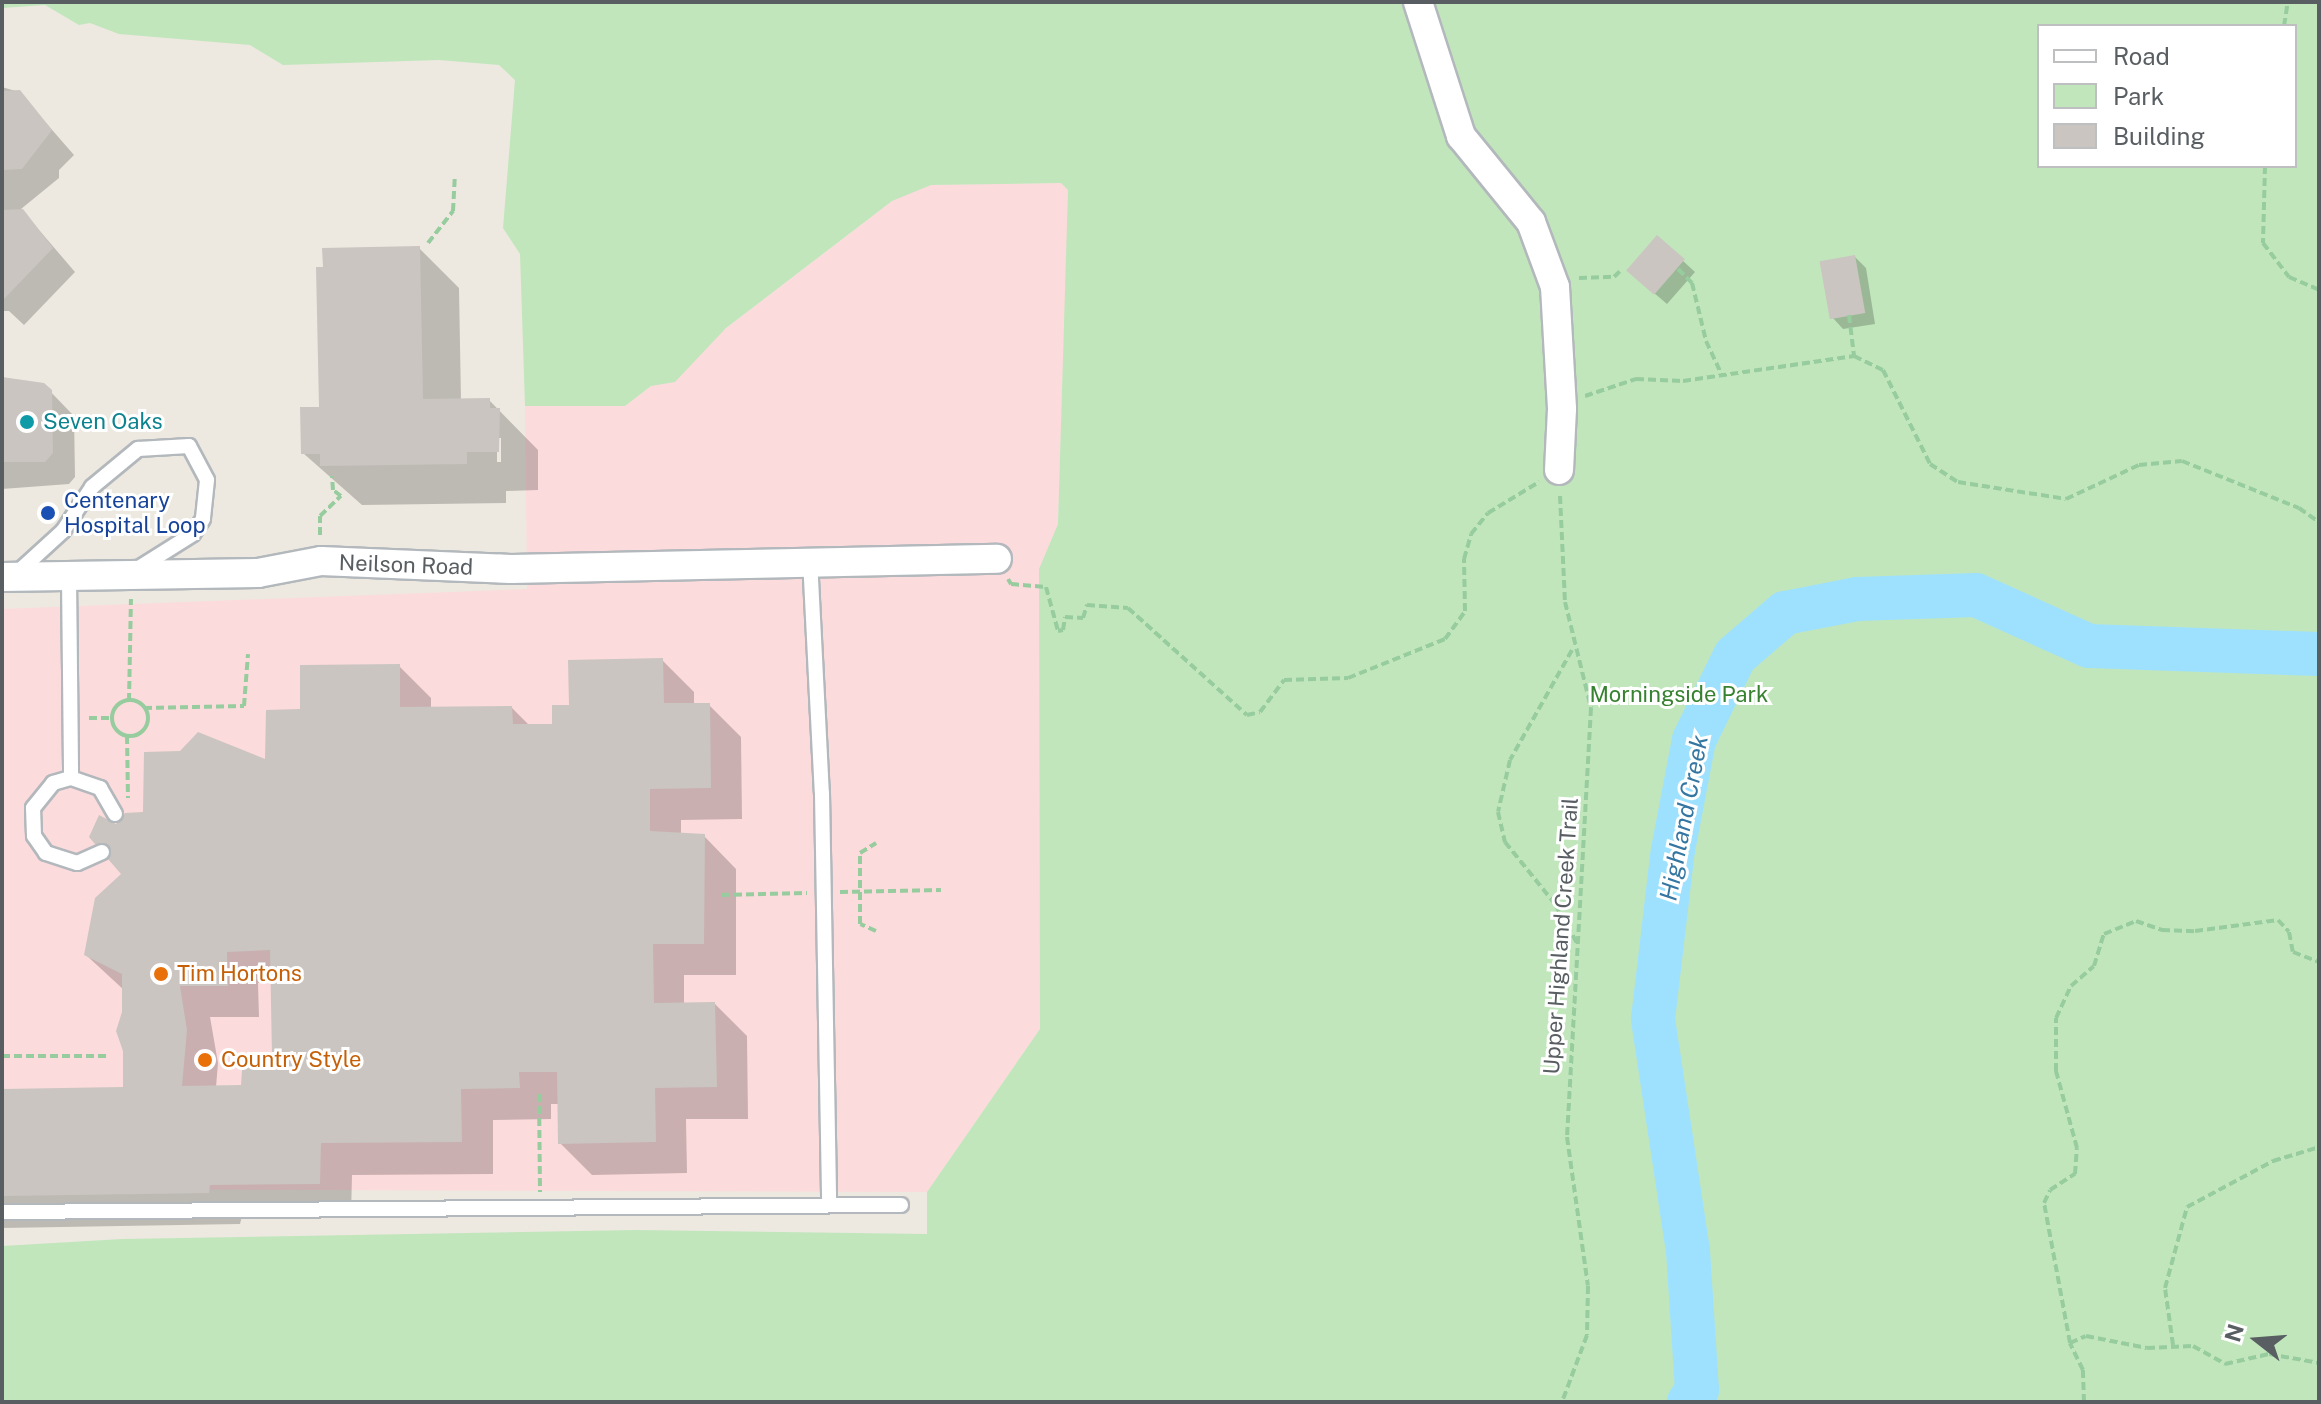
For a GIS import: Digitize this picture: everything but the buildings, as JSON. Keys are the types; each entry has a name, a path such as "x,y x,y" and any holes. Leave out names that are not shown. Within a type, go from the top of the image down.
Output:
{"street":[{"path":"1418,2 1461,136 1531,222 1555,287 1562,409 1559,470"},
{"name":"Neilson Road","path":"8,577 258,573 321,561 511,569 810,559 997,559"}],"lane":[{"path":"8,577 63,531 92,487 138,449 189,446 207,480 203,519 193,534 129,575"},
{"path":"810,559 824,892 829,1205"},
{"path":"69,577 71,778"},
{"path":"102,852 77,863 61,861 46,853 34,836 33,808 41,794 71,778 100,788 114,812"},
{"path":"2,1212 901,1205"}],"path":[{"path":"2284,24 2288,2"},
{"path":"2265,168 2263,243 2289,277 2319,290"},
{"path":"428,243 453,211 455,175"},
{"path":"1678,269 1692,283 1704,335 1722,375"},
{"path":"1555,287 1587,275 1614,277 1620,271"},
{"path":"1849,315 1854,356"},
{"path":"1562,409 1636,379 1683,381 1854,356 1883,370 1930,464 1958,482 2066,499 2139,465 2182,461 2299,508 2319,522"},
{"path":"997,559 1011,584 1046,587 1058,631 1063,630 1065,617 1083,618 1087,605 1128,608 1247,715 1260,712 1284,680 1348,678 1445,639 1465,611 1464,559 1471,534 1488,513 1559,470"},
{"name":"Upper Highland Creek Trail","path":"1559,470 1565,602 1591,708 1567,1137 1588,1286 1587,1335 1562,1402"},
{"path":"321,561 320,516 341,496 333,490 332,476"},
{"path":"129,575 129,701"},
{"path":"1574,648 1510,760 1498,812 1505,842 1555,904 1578,943"},
{"path":"129,701 144,708 244,706 248,654"},
{"path":"127,736 114,728 112,718 115,708 129,701"},
{"path":"127,736 146,725 144,708"},
{"path":"114,812 128,804 127,736"},
{"path":"876,843 860,853 860,924 876,931"},
{"path":"722,895 941,890"},
{"path":"2084,1402 2083,1370 2070,1343 2044,1203 2050,1190 2075,1174 2077,1148 2056,1071 2056,1018 2071,986 2094,966 2104,934 2136,921 2162,930 2195,931 2278,920 2289,932 2293,952 2319,962"},
{"path":"2,1056 108,1056"},
{"path":"539,1094 540,1208"},
{"path":"2173,1345 2165,1288 2187,1207 2273,1161 2319,1147"},
{"path":"2070,1343 2086,1336 2147,1348 2193,1346 2225,1364 2269,1354 2319,1363"}],"shaded area":[{"path":"1069,183 1058,524 1039,570 1040,1029 927,1192 2,1189 2,609 527,589 525,406 625,406 913,185"}],"green space":[{"name":"Morningside Park","path":"2,2 2319,2 2319,1402 2,1402 2,1246 122,1239 636,1230 927,1234 927,1192 1040,1029 1039,569 1058,524 1068,190 1061,183 931,185 892,201 726,328 675,382 651,386 625,406 525,406 520,254 503,228 515,80 499,65 439,60 283,65 250,45 119,34 90,23 79,25 45,5 2,8"}],"waterway":[{"name":"Highland Creek","path":"1689,1402 1697,1390 1688,1251 1653,1019 1673,850 1694,740 1735,656 1785,613 1857,599 1976,595 2089,646 2319,654"}],"place":[{"name":"Seven Oaks","path":"27,422"},
{"name":"Centenary Hospital Loop","path":"48,513"},
{"name":"Tim Hortons","path":"161,974"},
{"name":"Country Style","path":"205,1060"}]}
